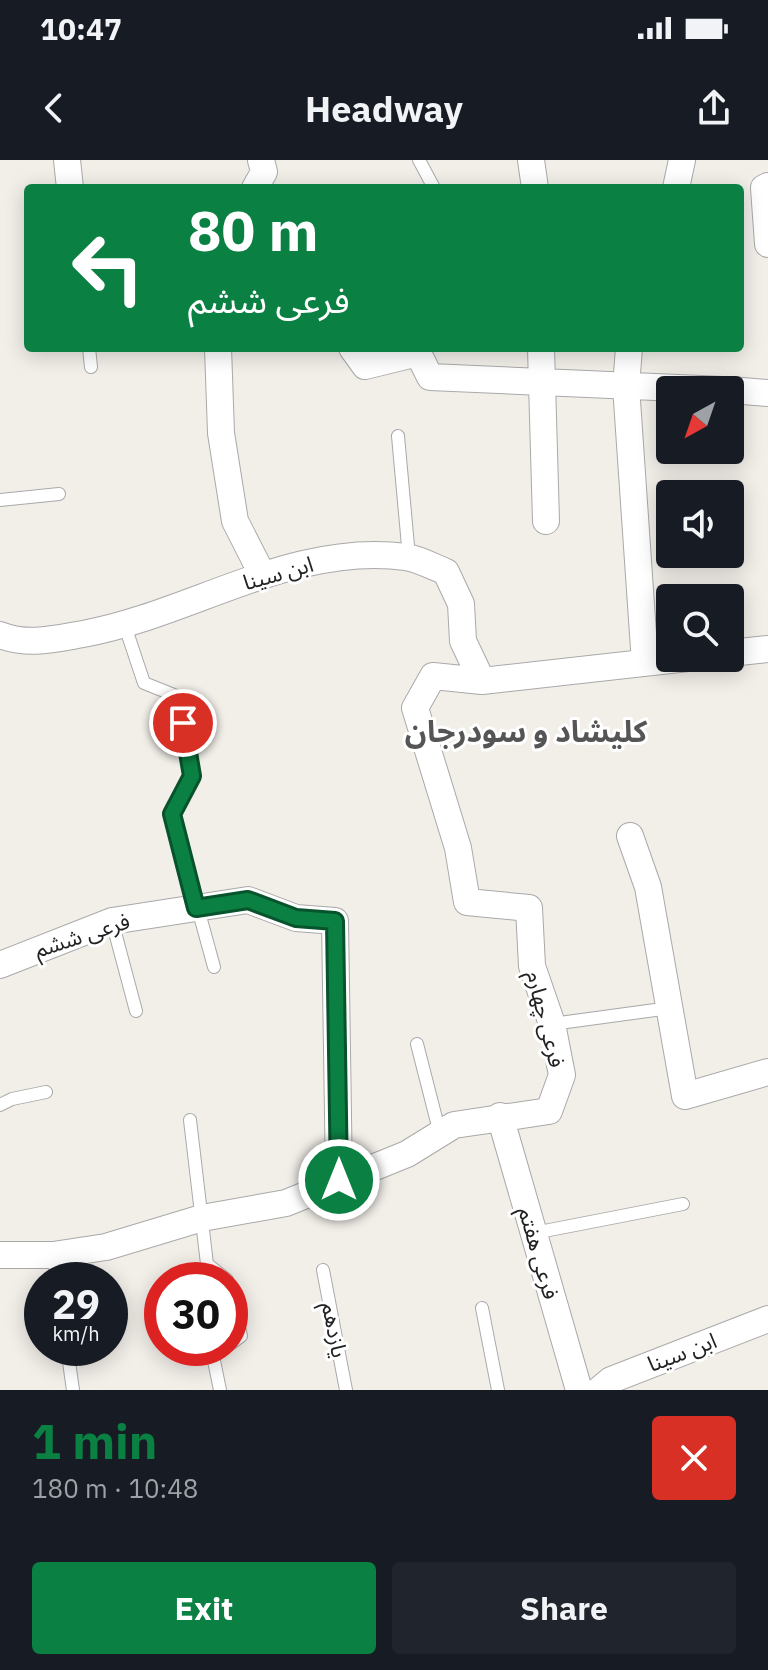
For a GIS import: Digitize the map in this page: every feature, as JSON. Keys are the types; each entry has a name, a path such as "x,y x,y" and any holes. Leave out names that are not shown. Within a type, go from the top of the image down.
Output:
{"street":[{"path":"67,160 70,184"},
{"path":"257,184 264,172 261,160"},
{"path":"531,160 534,184"},
{"path":"677,184 682,160"},
{"path":"768,186 764,188 768,244"},
{"path":"218,352 221,433 235,521 262,574"},
{"path":"355,352 365,366 418,353 430,377 656,387"},
{"path":"541,352 546,521"},
{"path":"629,352 626,386 645,663"},
{"path":"744,391 768,393"},
{"name":"ابن سینا","path":"0,635 20,643 125,626 206,598 262,574 344,555 409,557 446,572 461,604 463,641 482,681"},
{"path":"744,652 768,649"},
{"name":"فرعی چهارم","path":"70,1262 106,1247 202,1218 286,1203 407,1154 454,1125 549,1111 562,1075 552,1024 532,966 529,908 467,902 458,848 415,708 433,676 482,681 656,662"},
{"path":"630,836 648,887 685,1096 768,1072"},
{"name":"فرعی ششم","path":"0,965 112,921 248,900 296,918 335,921 339,1180"},
{"name":"فرعی هفتم","path":"500,1116 579,1390"},
{"name":"فرعی چهارم","path":"0,1255 30,1262"},
{"name":"ابن سینا","path":"599,1390 611,1380 768,1319"}],"lane":[{"path":"419,160 432,184"},
{"path":"89,352 91,367"},
{"path":"398,436 409,557"},
{"path":"0,500 59,494"},
{"path":"125,626 144,683 179,697 192,776 172,814 214,967"},
{"path":"112,921 136,1011"},
{"path":"552,1024 670,1008"},
{"path":"417,1044 440,1134"},
{"path":"0,1105 12,1099 46,1092"},
{"path":"190,1120 207,1262"},
{"path":"534,1233 683,1204"},
{"name":"یازدهم","path":"323,1270 346,1390"},
{"path":"482,1308 498,1390"},
{"path":"70,1366 73,1390"},
{"path":"215,1366 220,1390"}],"district":[{"name":"کلیشاد و سودرجان","path":"526,732"}],"route":[{"path":"183,723 192,776 172,814 196,908 248,900 296,918 335,921 339,1180"}]}
